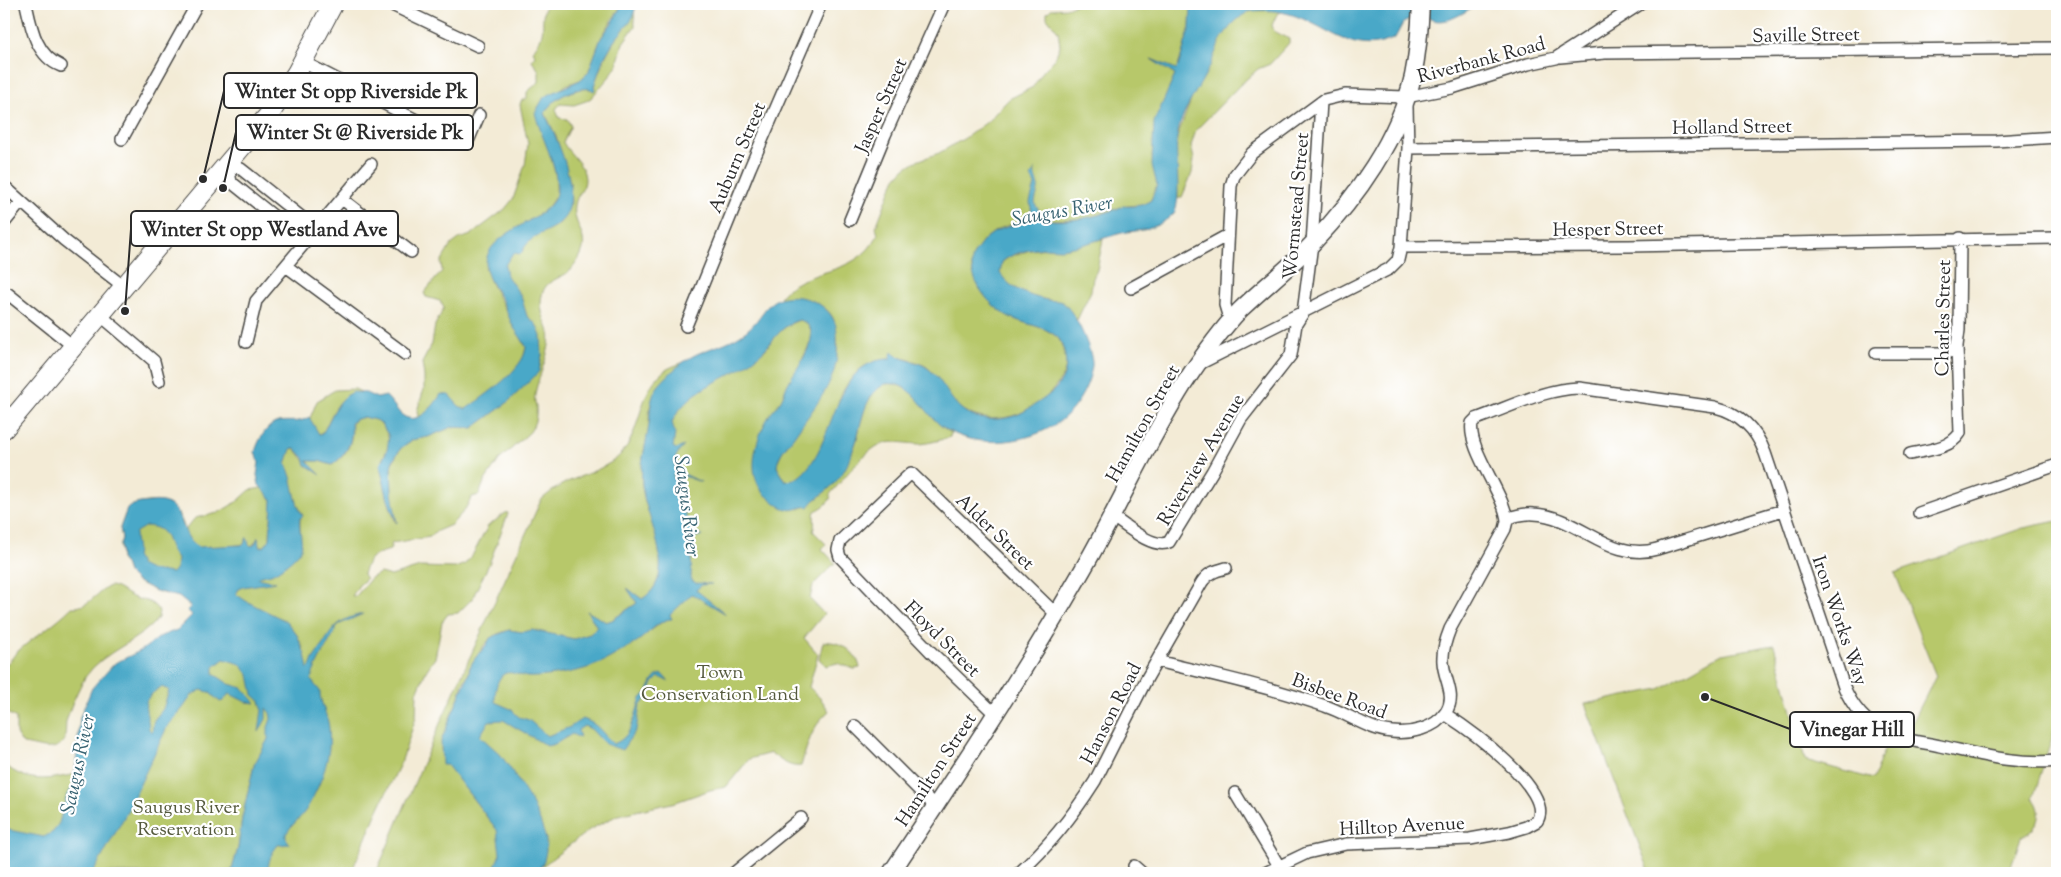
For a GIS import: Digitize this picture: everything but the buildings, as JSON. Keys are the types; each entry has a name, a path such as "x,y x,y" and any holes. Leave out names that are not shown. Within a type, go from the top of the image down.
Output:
{"main road":[{"path":"4,429 281,98 303,62 333,4"},
{"name":"Hamilton Street","path":"891,873 936,807 1056,614 1113,517 1160,425 1197,364 1230,322 1312,244 1365,180 1388,140 1413,75 1421,4"}],"street":[{"path":"26,4 32,31 38,44 48,58 61,66"},
{"path":"122,138 197,4"},
{"path":"390,4 478,46"},
{"name":"Auburn Street","path":"686,326 750,168 821,4"},
{"name":"Jasper Street","path":"850,220 944,4"},
{"name":"Riverbank Road","path":"1230,322 1225,305 1228,207 1234,176 1252,153 1321,102 1345,94 1406,97 1452,88 1528,64 1556,58 1640,4"},
{"name":"Saville Street","path":"1556,58 1605,53 2057,48"},
{"path":"303,62 416,120 464,142 468,141 479,115"},
{"path":"1197,364 1389,269 1398,260 1401,247 1408,148 1406,97"},
{"name":"Wormstead Street","path":"1303,313 1312,244 1321,102"},
{"name":"Holland Street","path":"1408,148 1996,141 2057,137"},
{"path":"227,163 241,169 305,220 311,236"},
{"path":"227,163 231,182 296,234 311,236"},
{"path":"246,342 256,301 371,164"},
{"path":"4,186 64,240 123,286"},
{"path":"342,199 411,252"},
{"path":"4,223 21,202"},
{"path":"1131,288 1228,235"},
{"name":"Hesper Street","path":"1401,247 1629,246 1960,238 2057,238"},
{"name":"Charles Street","path":"1910,454 1943,447 1957,438 1960,433 1957,346 1959,330 1960,238"},
{"path":"286,266 405,354"},
{"path":"7,294 73,346"},
{"name":"Riverview Avenue","path":"1113,517 1152,542 1164,545 1169,542 1212,472 1241,419 1291,355 1296,324 1303,313"},
{"path":"100,314 154,361 159,381"},
{"path":"1876,353 1937,354 1952,351 1957,346"},
{"name":"Iron Works Way","path":"1507,518 1476,445 1471,428 1472,423 1476,419 1562,388 1579,388 1668,399 1715,407 1733,413 1749,425 1760,441 1844,687 1856,709 1869,722 1890,735 2026,762 2057,761"},
{"path":"1919,513 2057,465"},
{"name":"Floyd Street","path":"911,473 840,541 838,550 840,557 931,652 995,714"},
{"name":"Alder Street","path":"911,473 1056,614"},
{"path":"1445,714 1452,698 1443,662 1445,644 1450,629 1505,529 1507,518 1529,514 1552,517 1617,549 1640,553 1657,550 1783,510"},
{"name":"Hanson Road","path":"1019,873 1046,845 1095,781 1157,661 1206,576 1214,571 1226,568"},
{"name":"Bisbee Road","path":"1157,661 1310,701 1384,731 1413,731 1435,724 1445,714"},
{"name":"Hilltop Avenue","path":"1265,873 1307,854 1346,844 1386,841 1448,841 1509,832 1534,823 1540,814 1536,799 1512,766 1474,733 1445,714"},
{"path":"854,726 936,807"},
{"path":"1235,793 1279,866"},
{"path":"734,873 801,818"}],"green space":[{"path":"547,4 622,4 601,38 588,73 580,80 566,85 538,107 556,177 556,195 544,213 529,220 485,267 492,285 526,347 522,363 477,408 427,413 418,417 417,411 424,389 422,363 432,344 435,325 444,308 440,301 426,297 424,293 442,271 441,262 451,245 459,239 471,235 504,210 513,199 525,165 528,144 520,105 521,101 527,98 527,92 539,82 539,71 532,60 535,55 533,51 540,41 544,11"},
{"path":"1077,4 1191,4 1190,27 1178,67 1176,69 1151,59 1175,75 1160,111 1156,127 1152,156 1157,185 1151,200 1144,204 1117,208 1085,218 1035,220 1006,226 993,232 983,242 972,263 975,277 1017,320 1044,329 1059,339 1066,362 1061,380 1041,402 1030,409 1005,418 993,419 968,413 957,406 931,371 915,361 895,355 891,358 871,363 861,368 845,388 820,449 804,473 795,480 785,480 777,467 779,458 818,401 831,377 837,352 837,338 833,318 823,307 813,301 780,297 790,287 802,280 843,266 856,259 868,249 878,235 876,227 890,191 896,178 904,169 914,162 939,153 965,138 987,122 1009,99 1033,87 1044,70 1054,60 1060,46 1058,31 1047,18 1047,13 1051,9 1066,8"},
{"path":"1277,4 1295,6 1277,14 1272,25 1274,31 1289,39 1289,43 1270,64 1258,69 1240,85 1196,130 1191,146 1194,159 1192,173 1182,197 1178,199 1177,137 1211,39 1250,8"},
{"path":"634,11 635,26 623,43 617,65 610,76 591,98 574,105 560,104 556,109 559,118 567,119 571,126 563,142 580,164 585,178 584,185 576,201 575,210 583,239 583,247 581,255 574,266 564,275 549,283 542,294 542,311 550,339 536,388 536,417 532,429 499,460 484,482 479,495 472,497 464,511 451,525 435,532 430,537 392,543 390,550 372,557 363,574 366,579 359,585 352,596 356,596 371,578 380,573 391,576 420,567 455,568 465,564 472,556 488,526 507,512 508,514 489,564 472,599 458,613 448,614 442,622 435,658 426,671 417,693 416,717 402,760 351,873 265,873 307,673 303,648 297,635 289,625 260,613 207,575 300,537 300,519 303,516 284,478 287,440 308,465 317,472 307,461 319,461 332,465 337,462 349,447 354,420 367,417 379,422 384,428 389,441 382,460 381,471 396,523 391,465 401,448 412,440 428,437 452,427 473,428 507,403 539,371 542,355 536,324 527,316 511,293 500,252 559,224 571,203 570,183 556,136 545,113 558,98 578,90 591,89 594,86 610,48 628,24"},
{"path":"1103,239 1091,291 1077,320 1061,302 1036,298 1022,292 1006,283 1000,273 1002,262 1011,256 1030,250 1064,248"},
{"name":"Town Conservation Land","path":"799,320 806,323 810,328 811,341 759,450 799,509 818,498 840,474 855,445 868,403 877,389 885,384 901,386 908,391 938,423 951,433 950,437 928,443 891,442 879,445 862,458 830,495 827,503 815,511 813,531 826,544 822,549 835,563 813,585 810,599 824,614 804,638 818,654 809,687 821,699 829,711 814,729 801,766 789,765 771,753 749,759 726,787 710,790 676,802 618,815 589,830 536,871 475,762 484,711 500,672 616,654 656,627 676,609 668,471 672,418 682,401 765,350 777,334 788,325"},
{"path":"684,362 664,380 651,403 649,429 643,459 642,486 658,546 660,561 659,576 653,588 642,599 627,588 637,603 606,622 589,613 597,627 590,634 574,639 537,631 522,632 509,630 497,634 485,644 469,668 469,673 463,683 452,712 441,748 444,765 447,764 489,820 499,829 512,873 376,873 441,721 541,500 563,484 603,467 616,459 628,445 644,401 655,380 665,370"},
{"path":"355,389 361,392 354,393 342,400 323,433 319,434 311,423 310,418 317,401 335,390"},
{"path":"262,488 272,500 270,539 266,546 259,546 258,538 252,546 244,544 217,548 209,546 181,556 166,594 136,581 128,573 121,559 120,545 122,538 120,528 125,514 131,506 150,502 166,503 177,512 185,530 195,518 218,513 238,501 250,490"},
{"path":"2057,521 2057,722 2033,798 2039,810 2038,821 2027,834 2021,837 2010,870 2003,873 1650,873 1585,704 1659,689 1722,654 1774,645 1805,760 1873,779 1888,739 1902,743 1936,676 1895,573 2023,528"},
{"path":"110,586 156,607 159,611 158,618 142,633 93,667 86,676 70,710 66,722 65,737 61,744 57,747 42,748 23,744 16,734 16,718 4,711 4,665 72,607 88,603"},
{"path":"823,642 835,643 846,648 855,656 860,668 854,669 837,663 826,666 819,659"},
{"name":"Saugus River Reservation","path":"237,647 277,721 254,765 242,818 238,848 231,873 93,873 146,695"},
{"path":"4,764 21,775 30,778 47,779 76,774 62,832 4,873"}],"water":[{"name":"Saugus River","path":"622,4 637,4 631,21 614,41 603,60 594,86 595,90 585,89 571,92 558,98 545,113 564,158 570,182 570,206 558,224 528,242 521,254 513,253 505,265 507,276 521,296 527,316 536,324 541,336 542,355 537,374 507,403 473,428 452,427 428,437 412,440 401,448 392,462 391,469 392,493 397,523 388,500 380,465 387,451 389,436 380,422 364,417 354,420 351,424 351,436 348,447 332,465 319,461 307,461 321,475 306,465 304,458 295,448 291,449 286,464 297,504 303,516 300,518 301,549 278,570 257,578 276,582 243,587 238,589 236,594 286,621 297,635 305,654 308,669 338,625 316,666 311,680 320,691 329,728 327,760 321,781 304,813 286,834 290,844 278,845 270,858 268,873 231,873 238,848 242,818 254,765 268,739 268,727 271,719 270,713 266,708 266,719 259,732 262,709 260,701 253,695 249,675 240,664 224,659 214,667 214,674 229,684 243,688 256,703 246,702 230,694 220,702 209,692 201,690 192,695 167,727 127,812 93,873 4,873 4,829 44,837 53,832 59,823 67,794 74,785 80,717 92,688 115,663 142,650 161,636 177,630 192,615 187,610 191,607 179,597 156,591 136,581 128,573 121,559 120,545 122,538 120,528 129,507 134,504 149,502 161,502 170,505 176,510 191,541 198,547 241,545 244,544 247,537 249,545 252,546 258,537 259,546 264,547 270,539 272,500 259,485 257,475 259,462 255,452 260,438 270,426 278,422 298,421 309,417 319,434 322,434 334,410 347,395 353,392 366,393 377,398 386,396 399,412 405,417 411,418 417,417 429,410 441,394 449,395 459,406 466,409 502,382 519,364 526,347 514,328 502,300 488,275 486,266 488,253 507,234 534,218 554,200 557,189 552,160 535,113 544,97 580,80 588,73 601,38 614,20","holes":["146,526 160,529 177,559 176,568 172,573 150,570 140,565 136,556 136,532","161,687 169,690 163,709 154,720 152,732 149,729 146,701"]},
{"path":"1191,4 1407,4 1413,9 1412,19 1403,23 1395,38 1376,44 1358,44 1292,15 1272,11 1248,12 1233,23 1223,36 1210,66 1182,119 1177,138 1178,199 1172,216 1148,229 1122,233 1068,248 1028,250 1017,253 1002,262 1000,273 1014,288 1047,300 1060,301 1067,306 1087,342 1092,360 1089,379 1075,406 1054,426 1039,433 1005,441 970,439 954,434 940,425 916,398 902,386 885,384 872,395 868,402 856,442 846,467 839,478 809,507 790,510 777,504 761,489 756,480 754,458 764,425 781,401 808,348 811,331 807,324 799,320 792,322 759,355 690,399 680,409 672,422 675,434 673,447 676,449 684,446 676,457 675,466 676,470 701,482 675,473 673,475 690,529 695,534 703,535 693,538 691,580 696,583 712,584 702,585 696,590 726,614 692,594 670,615 672,619 662,622 640,640 591,667 547,676 527,677 506,673 501,676 497,686 495,702 511,709 519,717 529,720 547,736 570,727 582,719 596,726 613,744 628,732 641,700 654,678 662,674 669,682 659,677 653,683 648,696 640,706 636,730 622,750 605,744 591,729 584,726 578,730 580,738 572,734 555,744 547,746 503,720 489,721 480,736 500,754 510,768 531,801 546,839 544,861 537,873 492,873 500,854 497,830 447,765 442,765 441,741 472,663 490,638 509,630 522,632 532,630 574,639 590,634 597,627 587,611 606,622 612,620 637,603 627,588 642,599 654,588 659,575 660,561 658,545 644,498 642,475 651,404 659,385 686,360 742,334 750,328 772,302 788,296 814,301 826,309 834,320 836,327 837,355 832,375 824,393 779,458 777,467 787,481 802,474 813,460 846,387 857,373 871,363 890,359 892,352 899,357 926,367 939,380 961,409 979,418 1007,418 1023,412 1039,402 1054,390 1064,375 1066,366 1061,343 1051,333 1006,315 991,303 979,288 975,279 972,270 973,256 984,241 996,231 1033,220 1030,202 1035,185 1031,177 1035,169 1038,188 1035,204 1044,219 1073,220 1105,213 1123,206 1141,205 1151,200 1157,185 1152,165 1154,122 1175,75 1151,59 1176,69 1178,67 1190,27"},
{"path":"1430,4 1477,4 1454,18 1441,21 1428,18 1427,6"},
{"path":"363,614 338,625 345,620"}],"place":[{"name":"Winter St opp Riverside Pk","path":"203,179"},
{"name":"Winter St @ Riverside Pk","path":"223,188"},
{"name":"Winter St opp Westland Ave","path":"125,311"},
{"name":"Vinegar Hill","path":"1705,697"}]}
